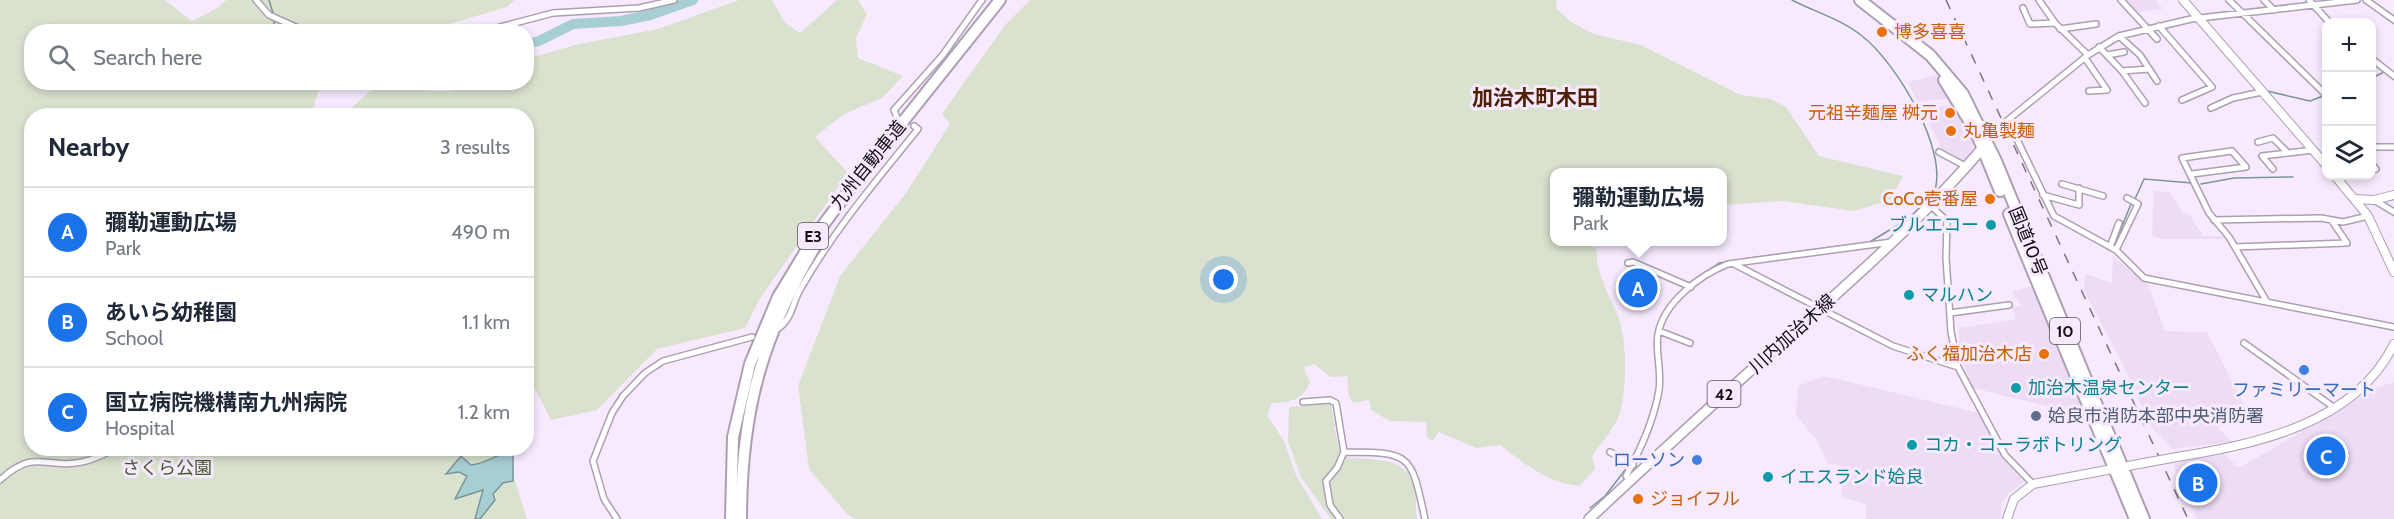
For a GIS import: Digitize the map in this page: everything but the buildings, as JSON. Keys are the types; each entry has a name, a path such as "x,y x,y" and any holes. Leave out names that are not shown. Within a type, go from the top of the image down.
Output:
{"highway":[{"name":"九州自動車道","path":"731,519 731,465 740,402 751,357 780,290 839,199 967,45 999,0"},
{"name":"九州自動車道","path":"741,519 740,470 747,406 764,347 789,290 845,202 961,62 1007,0"},
{"name":"国道10号","path":"1855,0 1894,27 1942,67 1963,94 1978,120 1992,172 2119,468 2144,519"},
{"name":"国道10号","path":"1894,27 1941,76 1985,145 2119,468 2134,519"}],"main road":[{"name":"川内加治木線","path":"1589,519 1716,400 1896,241 1931,206 1985,145"},
{"path":"1967,166 1982,165 1992,172"}],"street":[{"path":"256,0 269,15 289,24"},
{"path":"517,24 554,13 629,9 674,0"},
{"path":"898,120 894,110 942,56 982,0"},
{"path":"1868,0 1902,27 1894,27"},
{"path":"2039,0 2055,24 2086,57 2106,90 2089,91"},
{"path":"2121,0 2154,39 2169,37"},
{"path":"2183,0 2322,158"},
{"path":"2229,0 2322,91"},
{"path":"2264,0 2274,10"},
{"path":"2309,0 2325,18"},
{"path":"1985,145 2008,121 2086,57 2119,36 2199,18 2244,15 2357,0"},
{"path":"2366,0 2394,20"},
{"path":"2023,8 2030,24 2055,24"},
{"path":"2060,29 2096,24"},
{"path":"2159,26 2212,87 2182,100"},
{"path":"2119,36 2140,55 2157,81"},
{"path":"2099,47 2122,71 2145,103"},
{"path":"2107,55 2124,52"},
{"path":"2376,62 2394,76"},
{"path":"2122,71 2149,69"},
{"path":"2211,108 2233,98 2262,92"},
{"path":"1978,120 1989,128 1999,129"},
{"path":"2008,121 2054,216 2113,248 2146,279 2394,327"},
{"path":"774,331 787,323 796,296 825,245 918,129 914,126"},
{"path":"2258,141 2273,138 2286,151"},
{"path":"2376,147 2394,147"},
{"path":"2273,169 2262,156 2286,151 2313,150"},
{"path":"2192,174 2246,167 2232,151 2182,158 2192,174 2204,204 2235,247 2267,302"},
{"path":"1939,152 1967,166"},
{"path":"2338,180 2368,216 2394,269"},
{"path":"2062,184 2103,196"},
{"path":"2043,195 2079,205 2079,188"},
{"path":"2355,199 2374,200 2394,195"},
{"path":"2113,248 2138,204 2127,198"},
{"path":"2374,200 2394,212"},
{"path":"1931,206 1947,221 1946,258 1950,314 1958,367 2005,455 2033,484"},
{"path":"2214,220 2321,218 2343,222 2368,216"},
{"path":"2235,247 2348,243 2332,221"},
{"path":"2113,248 2119,223"},
{"path":"1631,481 1626,476 1630,463 1648,431 1658,397 1661,375 1659,331 1664,315 1688,287 1711,271 1733,264 1896,241"},
{"path":"1628,263 1633,262 1688,287"},
{"path":"1733,264 1893,346 1958,367"},
{"path":"1950,314 2009,305"},
{"path":"1659,331 1690,343"},
{"path":"617,519 608,508 593,461 612,413 623,396 645,374 663,361 752,337"},
{"path":"2244,343 2332,406"},
{"path":"2007,519 2014,500 2033,484 2276,436 2332,406 2367,381 2388,358 2394,344"},
{"path":"1303,402 1330,400 1336,403 1344,452 1326,481 1330,505 1340,519"},
{"path":"1344,452 1380,452 1402,457 1415,473 1425,519"},
{"path":"1610,452 1630,463"},
{"path":"0,480 11,470 34,460 67,464 84,462 98,456"}],"shaded area":[{"path":"2122,0 2155,0 2163,9 2133,13"},
{"path":"1936,75 1953,98 1918,102 1908,82"},
{"path":"1957,104 1973,143 1972,151 1965,161 1957,160 1943,152 1923,110"},
{"path":"2154,191 2170,192 2183,213 2189,214 2203,236 2222,236 2225,239 2161,239 2152,235"},
{"path":"2113,257 2148,284 2165,331 2207,332 2244,405 2218,428 2232,442 2172,449 2151,427 2119,357 2084,291 2085,274 2112,283"},
{"path":"2036,285 2087,416 1973,388 1966,371 1959,342 1959,328 2016,319 2012,307 2022,306 2011,292"},
{"path":"1825,376 1979,413 2004,458 2024,482 2007,495 2001,506 2001,519 1866,519 1866,504 1841,497 1844,466 1827,463 1818,442 1796,415 1798,386"},
{"path":"2394,382 2394,519 2197,519 2173,464 2223,453 2239,468 2376,388"},
{"path":"461,456 471,465 497,456 513,456 513,481 503,483 493,494 495,500 480,519 475,519 483,490 455,499 467,476 459,472 446,474"}],"green space":[{"name":"さくら公園","path":"0,0 165,0 192,21 219,7 226,0 514,0 507,7 450,24 24,24 24,90 319,90 313,108 24,108 24,456 507,456 527,519 0,519"},
{"path":"739,0 772,0 786,24 800,33 837,0 858,0 867,14 856,38 858,58 903,76 882,98 844,114 815,137 848,173 759,300 745,328 657,349 597,410 551,420 534,388 534,108 351,108 370,91 377,90 534,90 534,57 575,45 658,29"},
{"path":"1030,0 1557,0 1556,8 1571,22 1594,34 1641,45 1741,95 1770,99 1786,107 1819,156 1903,176 1890,200 1854,211 1783,201 1727,205 1727,168 1550,168 1550,246 1591,246 1597,250 1598,267 1618,316 1623,337 1624,391 1620,413 1592,456 1595,469 1579,486 1547,477 1500,445 1476,448 1439,432 1433,441 1427,437 1426,422 1390,421 1371,410 1369,400 1353,403 1349,396 1347,376 1331,377 1314,364 1304,368 1310,383 1307,389 1299,397 1290,401 1272,403 1267,415 1284,441 1296,475 1322,519 856,519 848,515 809,469 798,386 840,276 906,193 950,124 942,114 1006,24"},
{"path":"1331,404 1338,446 1349,458 1390,462 1406,471 1415,490 1417,519 1331,519 1301,477 1288,441 1289,407"}],"waterway":[{"path":"269,0 273,13"},
{"path":"534,42 573,24 621,21 650,15 693,0"},
{"path":"1792,0 1845,25 1875,48 1904,86 1927,131 1937,175 1934,193 1908,219 1868,243"},
{"path":"274,18 274,24"},
{"path":"2376,76 2384,72"},
{"path":"2267,91 2310,101 2322,96"},
{"path":"2201,184 2234,178 2293,177"},
{"path":"2135,199 2144,179 2192,183"},
{"path":"2114,246 2131,204"},
{"path":"2071,228 2098,243"},
{"path":"1743,259 1848,245"},
{"path":"1702,275 1719,263 1727,262"},
{"path":"1655,346 1656,330 1666,309"},
{"path":"1654,402 1656,392"},
{"path":"1590,508 1605,496 1629,465"}],"railway":[{"path":"1946,0 2188,519"}],"place":[{"name":"博多喜喜","path":"1882,32"},
{"name":"元祖辛麺屋 桝元","path":"1950,113"},
{"name":"丸亀製麺","path":"1951,131"},
{"name":"CoCo壱番屋","path":"1990,199"},
{"name":"ブルエコー","path":"1991,225"},
{"name":"彌勒運動広場","path":"1638,288"},
{"name":"マルハン","path":"1909,295"},
{"name":"ふく福加治木店","path":"2044,354"},
{"name":"ファミリーマート","path":"2304,370"},
{"name":"加治木温泉センター","path":"2016,388"},
{"name":"姶良市消防本部中央消防署","path":"2036,416"},
{"name":"コカ・コーラボトリング","path":"1912,445"},
{"name":"国立病院機構南九州病院","path":"2326,456"},
{"name":"ローソン","path":"1697,460"},
{"name":"イエスランド姶良","path":"1768,477"},
{"name":"あいら幼稚園","path":"2198,483"},
{"name":"ジョイフル","path":"1638,499"}],"district":[{"name":"加治木町木田","path":"1535,98"}]}
